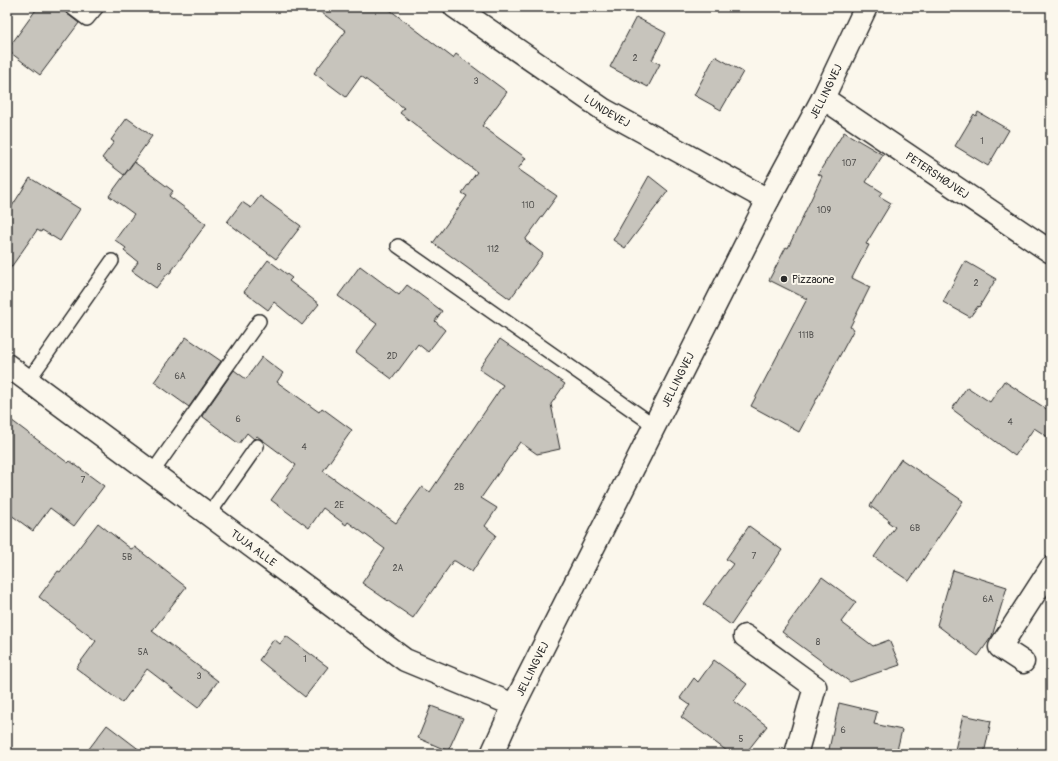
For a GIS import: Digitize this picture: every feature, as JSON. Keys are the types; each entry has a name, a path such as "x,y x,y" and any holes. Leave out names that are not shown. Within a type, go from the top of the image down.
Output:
{"street":[{"name":"LUNDEVEJ","path":"455,7 604,110 768,200"},
{"name":"JELLINGVEJ","path":"492,754 514,705 768,200 823,98 866,7"},
{"name":"PETERSHØJVEJ","path":"823,98 1051,252"},
{"name":"TUJA ALLE","path":"7,365 405,660 514,705"},
{"path":"1023,662 1000,646 1051,568"},
{"path":"745,636 815,687 796,754"}],"lane":[{"path":"71,7 87,20 97,7"},
{"path":"398,246 654,426"},
{"path":"28,380 112,261"},
{"path":"152,473 259,321"},
{"path":"208,514 257,446"}],"building":[{"path":"38,7 63,7 66,13 79,23 40,75 7,50"},
{"path":"314,7 386,7 453,58 456,54 507,92 482,126 526,158 518,169 557,196 525,240 543,254 510,299 433,243 467,196 462,193 477,172 400,113 404,108 361,76 346,97 314,73 346,31"},
{"path":"636,17 666,33 652,60 660,64 648,87 610,67"},
{"path":"715,56 743,72 721,110 694,95"},
{"path":"978,112 1009,130 988,166 955,146 974,114 976,116"},
{"path":"127,118 152,136 124,175 102,158 114,142 111,140"},
{"path":"844,132 883,155 866,182 882,192 879,196 891,203 866,244 869,245 852,278 870,287 850,327 854,329 799,432 751,406 807,299 769,280 786,247 788,248 822,176 818,174"},
{"path":"134,162 173,191 169,196 206,224 170,273 168,273 156,288 132,271 138,262 124,251 126,248 115,240 134,214 109,196"},
{"path":"649,176 668,191 625,248 613,240"},
{"path":"30,178 80,209 60,241 42,230 41,232 37,230 7,273 7,214"},
{"path":"260,196 301,226 276,259 227,222 242,202 251,208"},
{"path":"268,260 292,278 289,281 319,304 302,325 274,302 268,310 244,292"},
{"path":"965,261 996,279 979,307 978,306 970,317 943,302"},
{"path":"360,266 399,295 407,285 442,311 435,321 445,330 428,352 418,344 392,379 356,352 377,324 338,296"},
{"path":"186,337 221,361 189,407 154,382"},
{"path":"500,339 565,384 551,404 560,449 537,454 520,442 481,498 497,508 485,526 496,535 472,572 453,561 413,618 362,583 385,549 348,522 346,525 323,508 309,528 271,500 296,465 257,436 254,439 247,433 239,444 202,416 234,370 246,379 262,357 283,373 277,382 319,412 322,408 352,430 323,471 396,523 422,487 430,492 503,385 479,369"},
{"path":"1004,381 1051,412 1051,439 1034,428 1015,456 952,409 967,387 990,402"},
{"path":"7,417 68,463 70,461 104,486 74,526 50,508 33,531 7,512"},
{"path":"901,459 963,501 909,581 874,557 895,527 888,522 889,520 870,506"},
{"path":"98,523 131,549 135,547 186,587 152,631 218,681 198,708 147,669 122,703 76,668 96,641 39,597 58,571 60,572"},
{"path":"749,526 782,550 731,625 703,604 733,564 726,559"},
{"path":"953,570 1007,587 992,636 978,656 937,625"},
{"path":"822,577 856,602 841,622 873,646 889,640 900,665 850,682 782,632"},
{"path":"286,636 328,667 305,697 259,660 274,639 280,644"},
{"path":"714,660 747,684 734,701 767,726 745,754 731,754 681,717 690,705 680,698 694,678 698,682"},
{"path":"839,703 877,712 874,724 902,730 896,754 828,754"},
{"path":"431,706 463,718 448,751 418,738"},
{"path":"963,715 991,721 984,754 954,754"},
{"path":"107,725 145,754 85,754"}],"place":[{"name":"Pizzaone","path":"784,279"}]}
